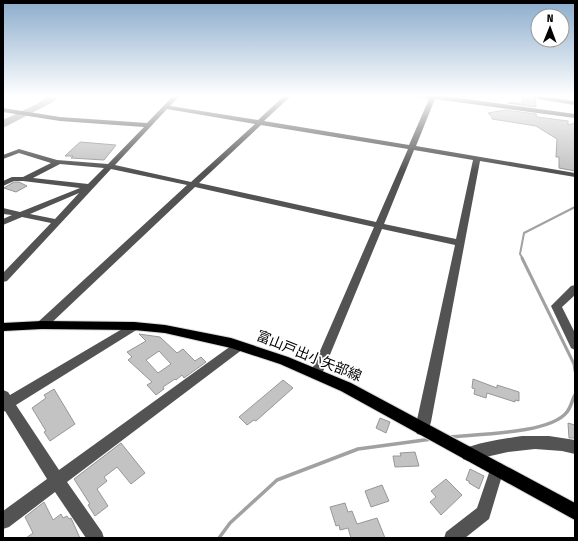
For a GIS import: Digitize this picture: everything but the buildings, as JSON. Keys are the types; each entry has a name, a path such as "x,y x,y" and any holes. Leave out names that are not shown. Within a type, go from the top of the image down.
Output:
{"main road":[{"name":"富山戸出小矢部線","path":"3,327 42,325 134,326 165,329 223,341 284,360 346,387 575,512"}],"street":[{"path":"78,120 148,125"},
{"path":"3,278 153,120"},
{"path":"248,120 575,175"},
{"path":"316,374 423,120"},
{"path":"42,325 259,122"},
{"path":"3,157 19,151 59,162 109,166 460,243"},
{"path":"425,430 424,422 477,159"},
{"path":"24,179 59,162"},
{"path":"3,184 12,179 24,179 90,187"},
{"path":"3,222 90,187"},
{"path":"3,211 57,222"},
{"path":"575,289 556,306 575,345"},
{"path":"96,538 5,402 134,326"},
{"path":"3,521 239,346"},
{"path":"465,452 529,442 562,443 575,447"},
{"path":"452,538 483,513 497,469"}],"shaded area":[{"path":"3,120 18,120 3,128"}],"waterway":[{"path":"523,259 520,254 524,233 575,207"},
{"path":"522,258 574,364 575,371"},
{"path":"449,437 512,432 545,425 558,419 567,412 575,395"},
{"path":"219,538 230,523 277,480 358,449 432,439"}]}
